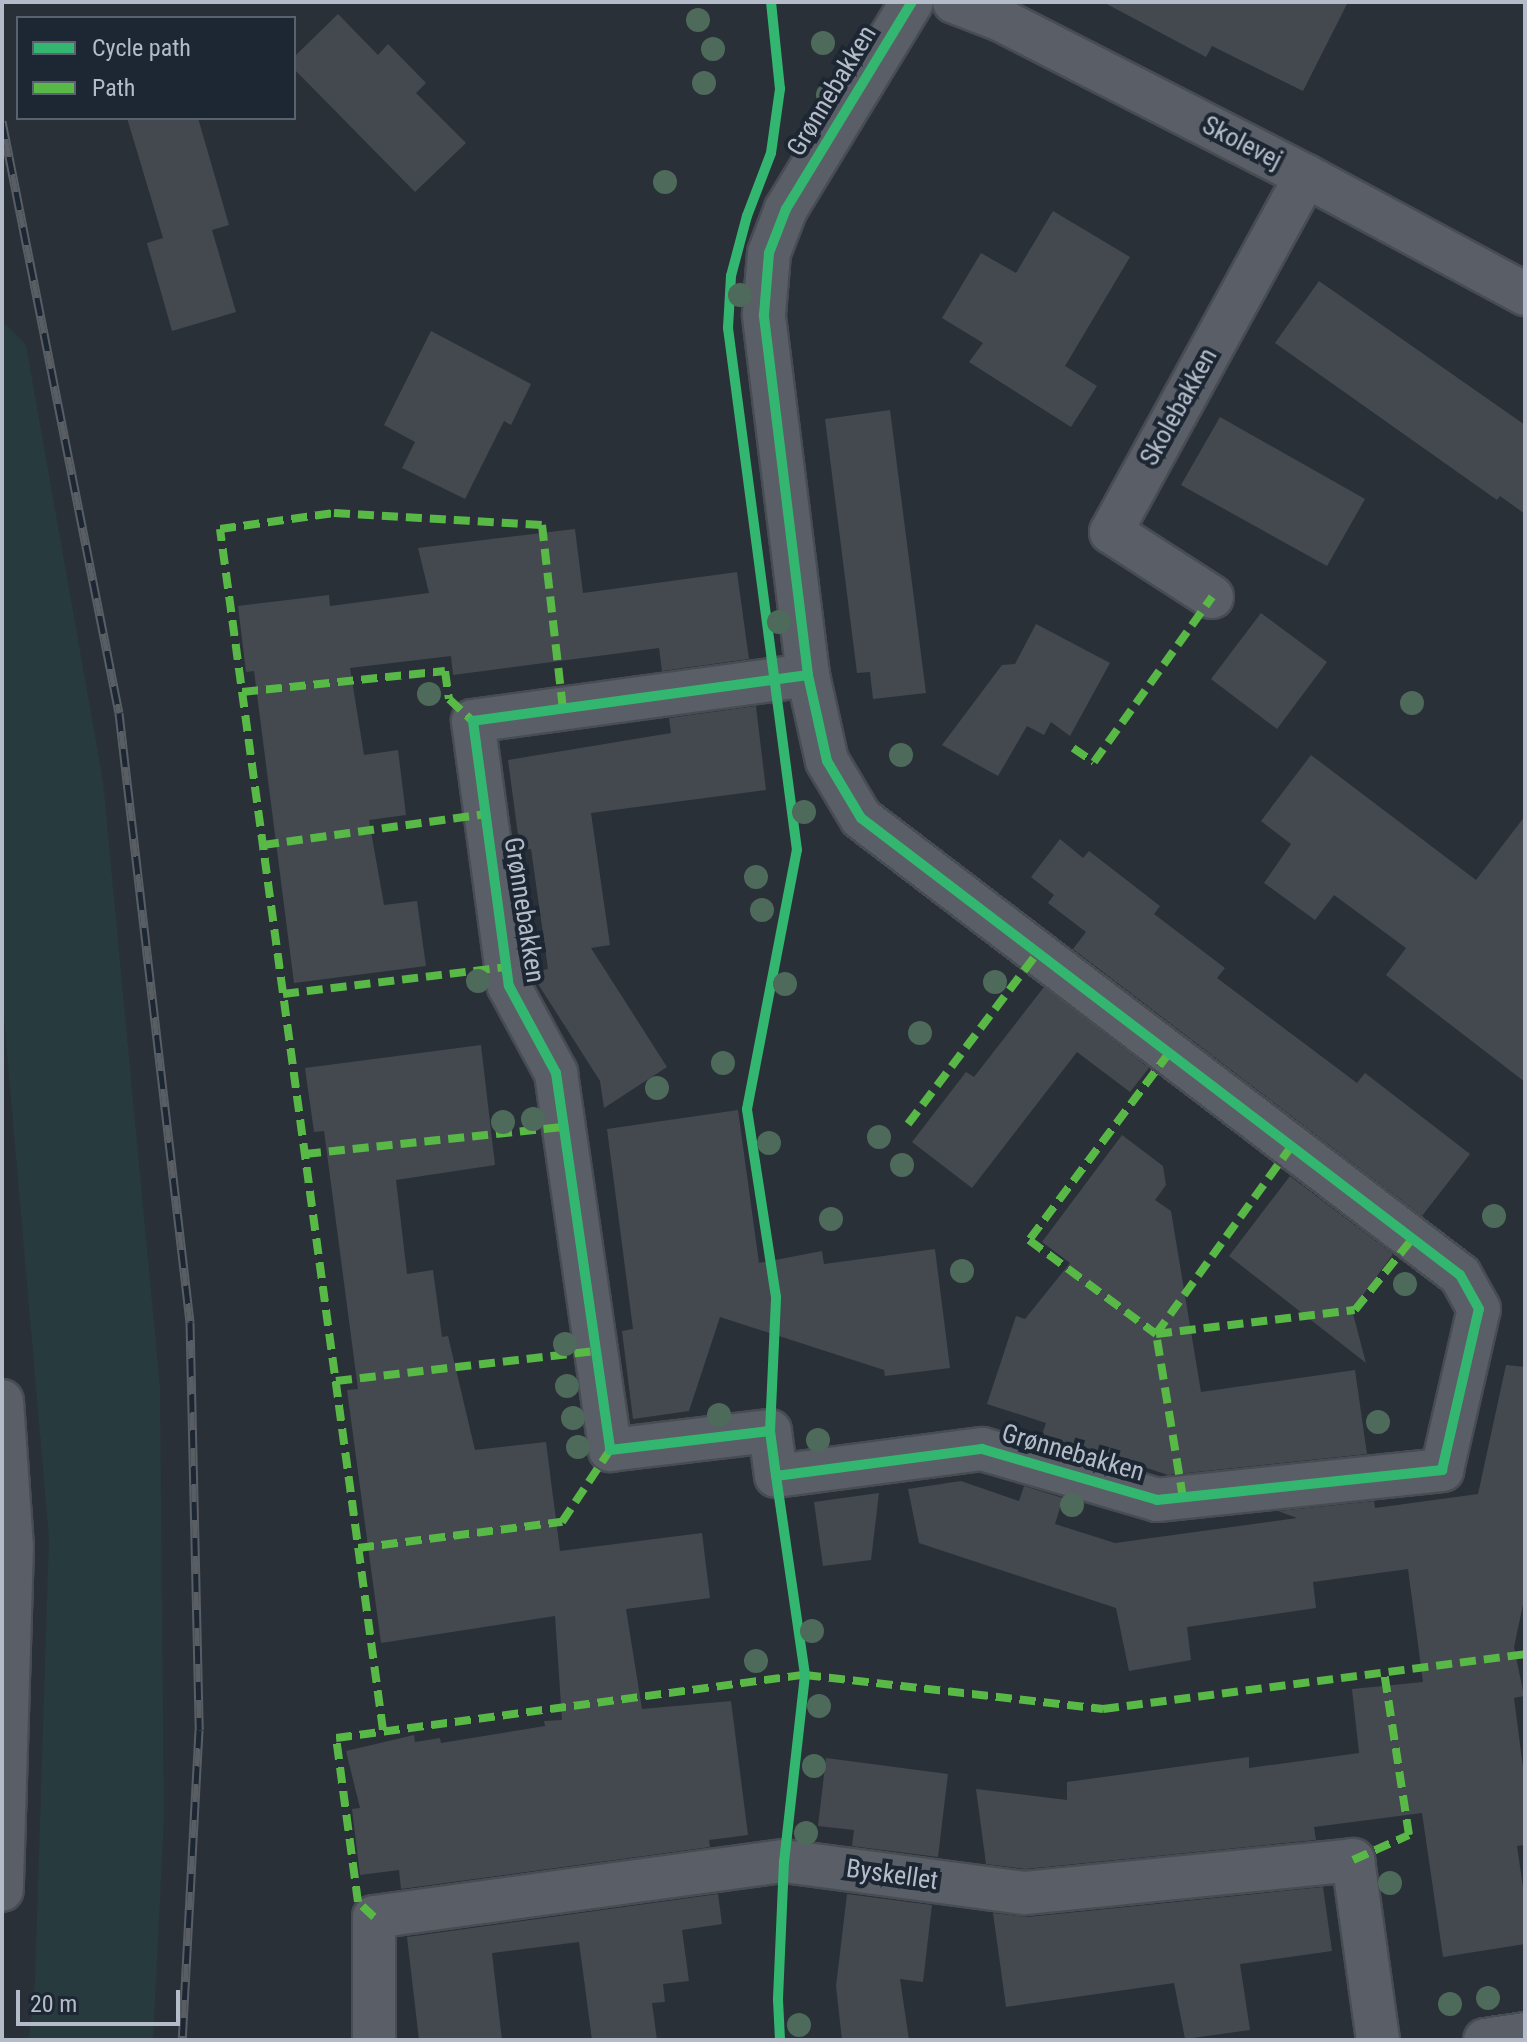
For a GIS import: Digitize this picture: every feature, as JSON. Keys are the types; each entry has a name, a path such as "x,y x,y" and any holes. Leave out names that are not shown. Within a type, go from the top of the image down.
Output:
{"street":[{"name":"Grønnebakken","path":"808,675 473,721 509,986 556,1073 610,1450 770,1431 776,1476 982,1449 1157,1500 1442,1470 1479,1309 1460,1275 861,818 842,791 827,761 808,675 764,315 769,253 786,209 912,2"},
{"name":"Skolevej","path":"954,2 1001,20 1306,176 1525,294"},
{"name":"Skolebakken","path":"1212,597 1111,532 1306,176"},
{"path":"2,1401 12,1546 3,1875"},
{"name":"Byskellet","path":"374,2040 374,1917 784,1861 1025,1893 1353,1860 1378,2040"},
{"path":"1485,2040 1525,2034"}],"green space":[{"path":"2,325 6,325 26,345 103,781 160,1387 164,1818 153,2040 29,2040 35,1981 49,1538 2,994"}],"building":[{"path":"1103,2 1348,2 1303,91 1212,46 1206,57"},
{"path":"338,14 378,55 388,44 426,83 416,93 466,143 415,192 296,71 296,55"},
{"path":"128,120 199,120 229,225 212,230 236,312 172,331 147,243 163,238"},
{"path":"1053,211 1130,257 1065,366 1097,386 1071,427 969,362 983,343 942,318 981,253 1016,273"},
{"path":"1319,281 1525,425 1525,514 1500,496 1497,500 1275,343"},
{"path":"431,331 531,384 511,425 504,421 465,499 402,468 415,442 384,425"},
{"path":"890,410 926,693 873,699 870,672 857,673 825,419"},
{"path":"1220,417 1365,499 1327,566 1181,485"},
{"path":"575,529 583,593 737,572 749,659 662,671 659,648 453,675 451,656 350,668 364,755 398,750 406,815 369,820 384,905 417,901 426,966 294,983 254,671 246,672 238,606 329,595 330,606 429,593 418,548"},
{"path":"1261,613 1327,662 1277,729 1211,679"},
{"path":"1036,624 1110,663 1070,736 1051,722 1044,735 1027,726 998,776 942,745 1002,665 1015,664"},
{"path":"756,706 766,790 591,813 610,945 591,948 667,1067 604,1108 600,1081 531,973 548,969 531,849 520,850 508,760 671,733 669,718"},
{"path":"1311,755 1476,880 1525,816 1525,1082 1386,975 1406,948 1334,895 1315,920 1264,883 1291,844 1261,821"},
{"path":"1060,839 1083,858 1089,851 1160,906 1154,914 1225,968 1217,978 1357,1083 1365,1073 1470,1154 1422,1216 1073,949 1086,932 1048,903 1054,895 1031,877"},
{"path":"1044,987 1149,1068 1130,1092 1077,1052 972,1188 912,1142 966,1072 974,1077"},
{"path":"481,1045 495,1165 396,1180 407,1274 433,1270 442,1337 448,1336 475,1450 546,1442 560,1551 702,1533 710,1598 626,1609 642,1709 731,1701 748,1835 709,1840 710,1847 401,1889 399,1870 360,1875 352,1809 360,1808 346,1751 414,1735 415,1742 440,1738 441,1743 545,1726 544,1721 562,1720 555,1616 381,1643 347,1390 358,1389 324,1131 314,1132 305,1068"},
{"path":"738,1110 759,1263 822,1251 824,1264 935,1249 950,1368 885,1376 884,1370 720,1317 689,1411 633,1419 622,1331 633,1329 607,1129"},
{"path":"1122,1135 1163,1166 1166,1185 1155,1200 1171,1211 1201,1392 1355,1370 1367,1454 1168,1475 1078,1445 1076,1452 1040,1441 1046,1423 987,1404 1016,1316 1025,1319 1070,1263 1042,1242"},
{"path":"1290,1176 1393,1254 1352,1310 1366,1363 1229,1256"},
{"path":"1506,1365 1525,1367 1525,1595 1514,1647 1524,1696 1514,1698 1525,1783 1525,1845 1517,1846 1525,1901 1525,1944 1443,1957 1422,1813 1314,1827 1316,1840 1025,1869 986,1864 976,1789 1067,1800 1067,1782 1249,1757 1249,1768 1359,1753 1352,1689 1423,1682 1408,1569 1313,1582 1316,1608 1187,1627 1191,1660 1129,1671 1116,1608 919,1543 908,1489 961,1481 1019,1501 1024,1486 1063,1498 1055,1524 1115,1543 1297,1518 1278,1511 1374,1501 1375,1508 1478,1494"},
{"path":"879,1493 871,1560 823,1566 814,1502"},
{"path":"826,1758 948,1774 938,1857 852,1846 854,1830 818,1826"},
{"path":"1323,1887 1332,1951 1240,1964 1250,2030 1185,2039 1174,1983 1006,2007 993,1913 1027,1917"},
{"path":"718,1894 722,1924 682,1930 689,1981 663,1984 665,2002 652,2003 657,2040 592,2040 579,1942 492,1953 502,2040 419,2040 407,1937"},
{"path":"847,1894 932,1905 923,1982 900,1979 909,2040 842,2040 836,1986"}],"railway":[{"path":"2,121 119,713 190,1322 199,1730 182,2040"}],"marked path":[{"path":"383,1730 220,529 334,513 542,525 563,708"},
{"path":"1073,748 1094,762 1212,597"},
{"path":"242,692 445,671 449,699 473,721"},
{"path":"263,845 486,814"},
{"path":"908,1124 1038,952"},
{"path":"283,994 507,967"},
{"path":"1169,1053 1029,1240 1156,1334 1355,1310 1412,1239"},
{"path":"305,1154 563,1127"},
{"path":"1183,1498 1156,1334 1291,1147"},
{"path":"336,1381 595,1351"},
{"path":"358,1548 562,1522 610,1450"},
{"path":"374,1917 358,1902 336,1738 805,1675 1103,1709 1525,1654"},
{"path":"1353,1860 1409,1835 1384,1672"}],"cycle path":[{"path":"770,1431 776,1297 747,1109 797,850 728,328 731,276 747,216 771,153 780,89 771,2"},
{"path":"808,675 473,721 509,986 556,1073 610,1450 770,1431 776,1476 982,1449 1157,1500 1442,1470 1479,1309 1460,1275 861,818 827,761 808,675 764,315 769,253 786,209 912,2"},
{"path":"776,1476 805,1675 784,1861 778,2000 780,2040"}]}
